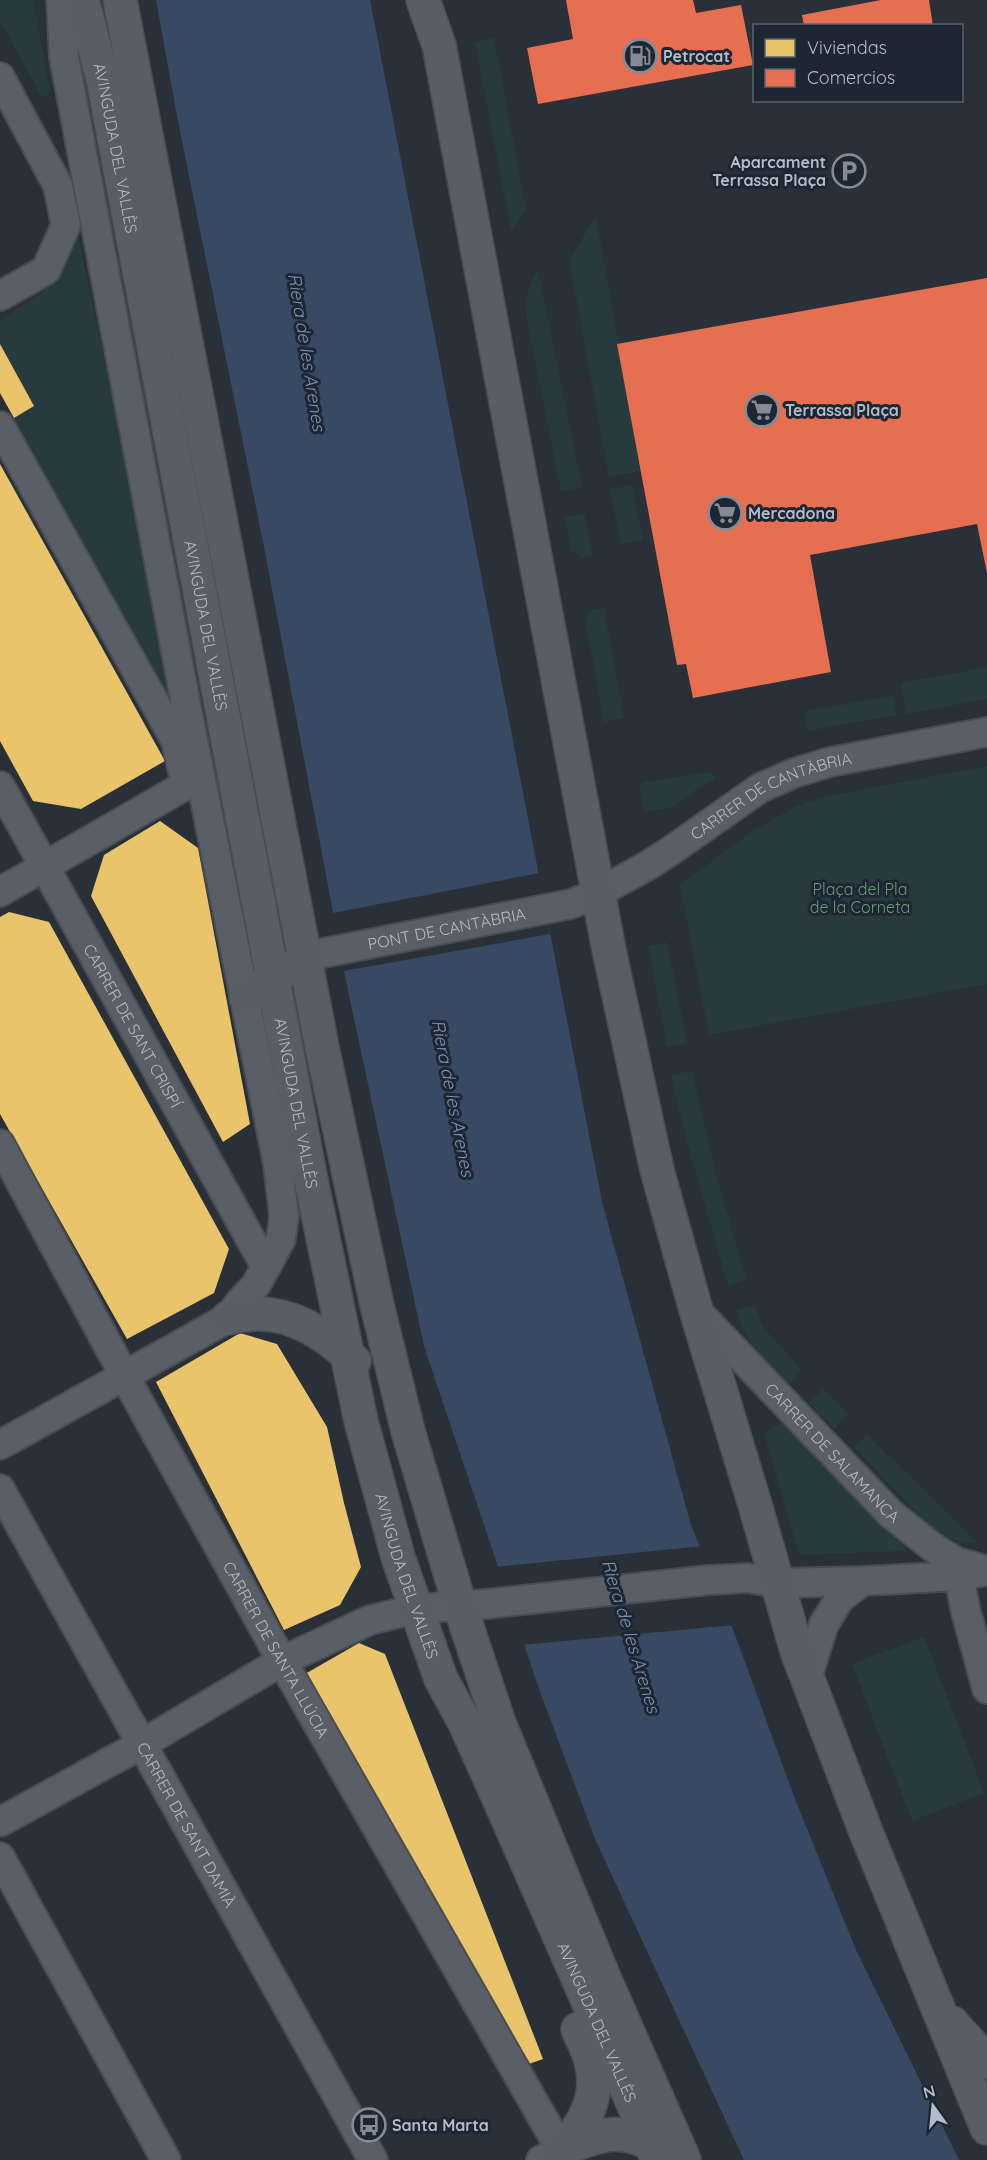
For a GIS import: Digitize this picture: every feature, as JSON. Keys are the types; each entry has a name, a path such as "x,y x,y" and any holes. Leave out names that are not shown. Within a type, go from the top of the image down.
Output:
{"main road":[{"name":"AVINGUDA DEL VALLÈS","path":"82,0 103,79 310,1175 361,1421 396,1550 441,1679 465,1723 662,2154"},
{"name":"AVINGUDA DEL VALLÈS","path":"120,0 314,955 377,1305 408,1431 473,1605 517,1768 684,2160"},
{"path":"423,0 439,45 571,902 657,1170 789,1626 866,1832 987,2128"},
{"path":"439,45 441,0"},
{"path":"246,998 273,977 314,955"},
{"path":"228,1317 246,1313 285,1316 328,1340 347,1354 376,1384 408,1431"},
{"path":"441,1679 452,1728 471,1778 522,1903 592,2062 594,2089 587,2114 576,2133 551,2155"},
{"path":"938,2007 987,2062"},
{"path":"551,2155 590,2138 614,2133 637,2136 662,2154"}],"street":[{"name":"AVINGUDA DEL VALLÈS","path":"61,0 66,69 188,715 278,1164 284,1216 281,1239 256,1285 228,1317"},
{"path":"0,76 58,186 66,225 46,270 0,296"},
{"path":"0,426 176,741 186,785 0,892"},
{"name":"CARRER DE CANTÀBRIA","path":"571,902 669,852 760,788 794,773 830,762 987,732"},
{"name":"CARRER DE SANT CRISPÍ","path":"0,786 266,1267"},
{"name":"PONT DE CANTÀBRIA","path":"314,955 571,902"},
{"name":"CARRER DE SANTA LLÚCIA","path":"0,1144 551,2155"},
{"name":"CARRER DE SALAMANCA","path":"696,1310 760,1380 891,1514 935,1550 957,1562 987,1571"},
{"path":"0,1445 228,1317"},
{"name":"CARRER DE SANT DAMIÀ","path":"0,1489 374,2160"},
{"name":"CARRER DE SALAMANCA","path":"0,1822 141,1744 282,1661 370,1620 415,1609 725,1578 748,1578 778,1583 863,1581 959,1576 987,1571"},
{"path":"959,1576 965,1608 987,1689"},
{"path":"807,1678 824,1624 840,1598 863,1581"},
{"path":"0,1857 166,2160"}],"green space":[{"path":"0,0 33,0 50,91 48,97 41,95 0,21"},
{"path":"494,38 526,209 511,230 475,42"},
{"path":"596,216 640,471 609,477 569,260"},
{"path":"75,220 182,735 14,418 33,406 0,344 0,321 56,282"},
{"path":"538,270 582,487 561,492 527,319 528,293"},
{"path":"632,485 643,540 621,544 610,489"},
{"path":"584,513 593,555 581,558 571,550 565,517"},
{"path":"604,608 624,718 604,722 585,618 591,610"},
{"path":"987,667 987,699 906,714 901,683"},
{"path":"894,696 896,715 808,731 805,711"},
{"name":"Plaça del Pla de la Corneta","path":"987,766 987,984 709,1035 680,885 754,830 797,806 833,795"},
{"path":"712,772 715,779 698,788 672,808 645,812 639,786 645,782"},
{"path":"667,942 687,1043 667,1047 648,946"},
{"path":"692,1071 717,1178 746,1279 728,1285 686,1138 671,1075"},
{"path":"755,1305 762,1326 802,1370 789,1384 750,1341 740,1321 736,1310"},
{"path":"823,1389 848,1414 834,1429 809,1403"},
{"path":"784,1421 908,1547 902,1551 799,1555 764,1433"},
{"path":"867,1434 976,1542 965,1543 938,1535 854,1447"},
{"path":"924,1637 984,1793 912,1821 852,1664"}],"water":[{"name":"Riera de les Arenes","path":"156,0 370,0 602,1202 691,1525 734,1632 793,1794 856,1950 959,2160 744,2160 595,1839 538,1686 424,1346 346,981 264,547 177,116"}],"pier":[{"path":"539,873 550,934 344,971 333,913"},
{"path":"702,1546 734,1625 521,1645 495,1567"}],"building: Viviendas":[{"path":"0,344 34,406 14,418 0,393"},
{"path":"0,464 165,761 81,809 33,801 0,741"},
{"path":"160,821 198,848 250,1124 223,1142 91,896 104,855"},
{"path":"9,912 49,922 229,1249 214,1293 127,1339 0,1114 0,917"},
{"path":"240,1333 277,1344 327,1427 361,1567 340,1605 284,1630 156,1382"},
{"path":"359,1643 385,1654 543,2059 526,2065 305,1674"}],"building: Comercios":[{"name":"Petrocat","path":"566,0 693,0 696,13 741,5 753,65 538,104 527,48 573,39"},
{"path":"881,0 929,0 933,24 804,24 802,15"},
{"path":"987,278 987,573 977,524 810,555 831,672 693,698 686,664 677,665 617,344"}],"place":[{"name":"Petrocat","path":"640,56"},
{"name":"Aparcament Terrassa Plaça","path":"849,171"},
{"name":"Terrassa Plaça","path":"762,410"},
{"name":"Mercadona","path":"725,513"},
{"name":"Santa Marta","path":"369,2125"}]}
